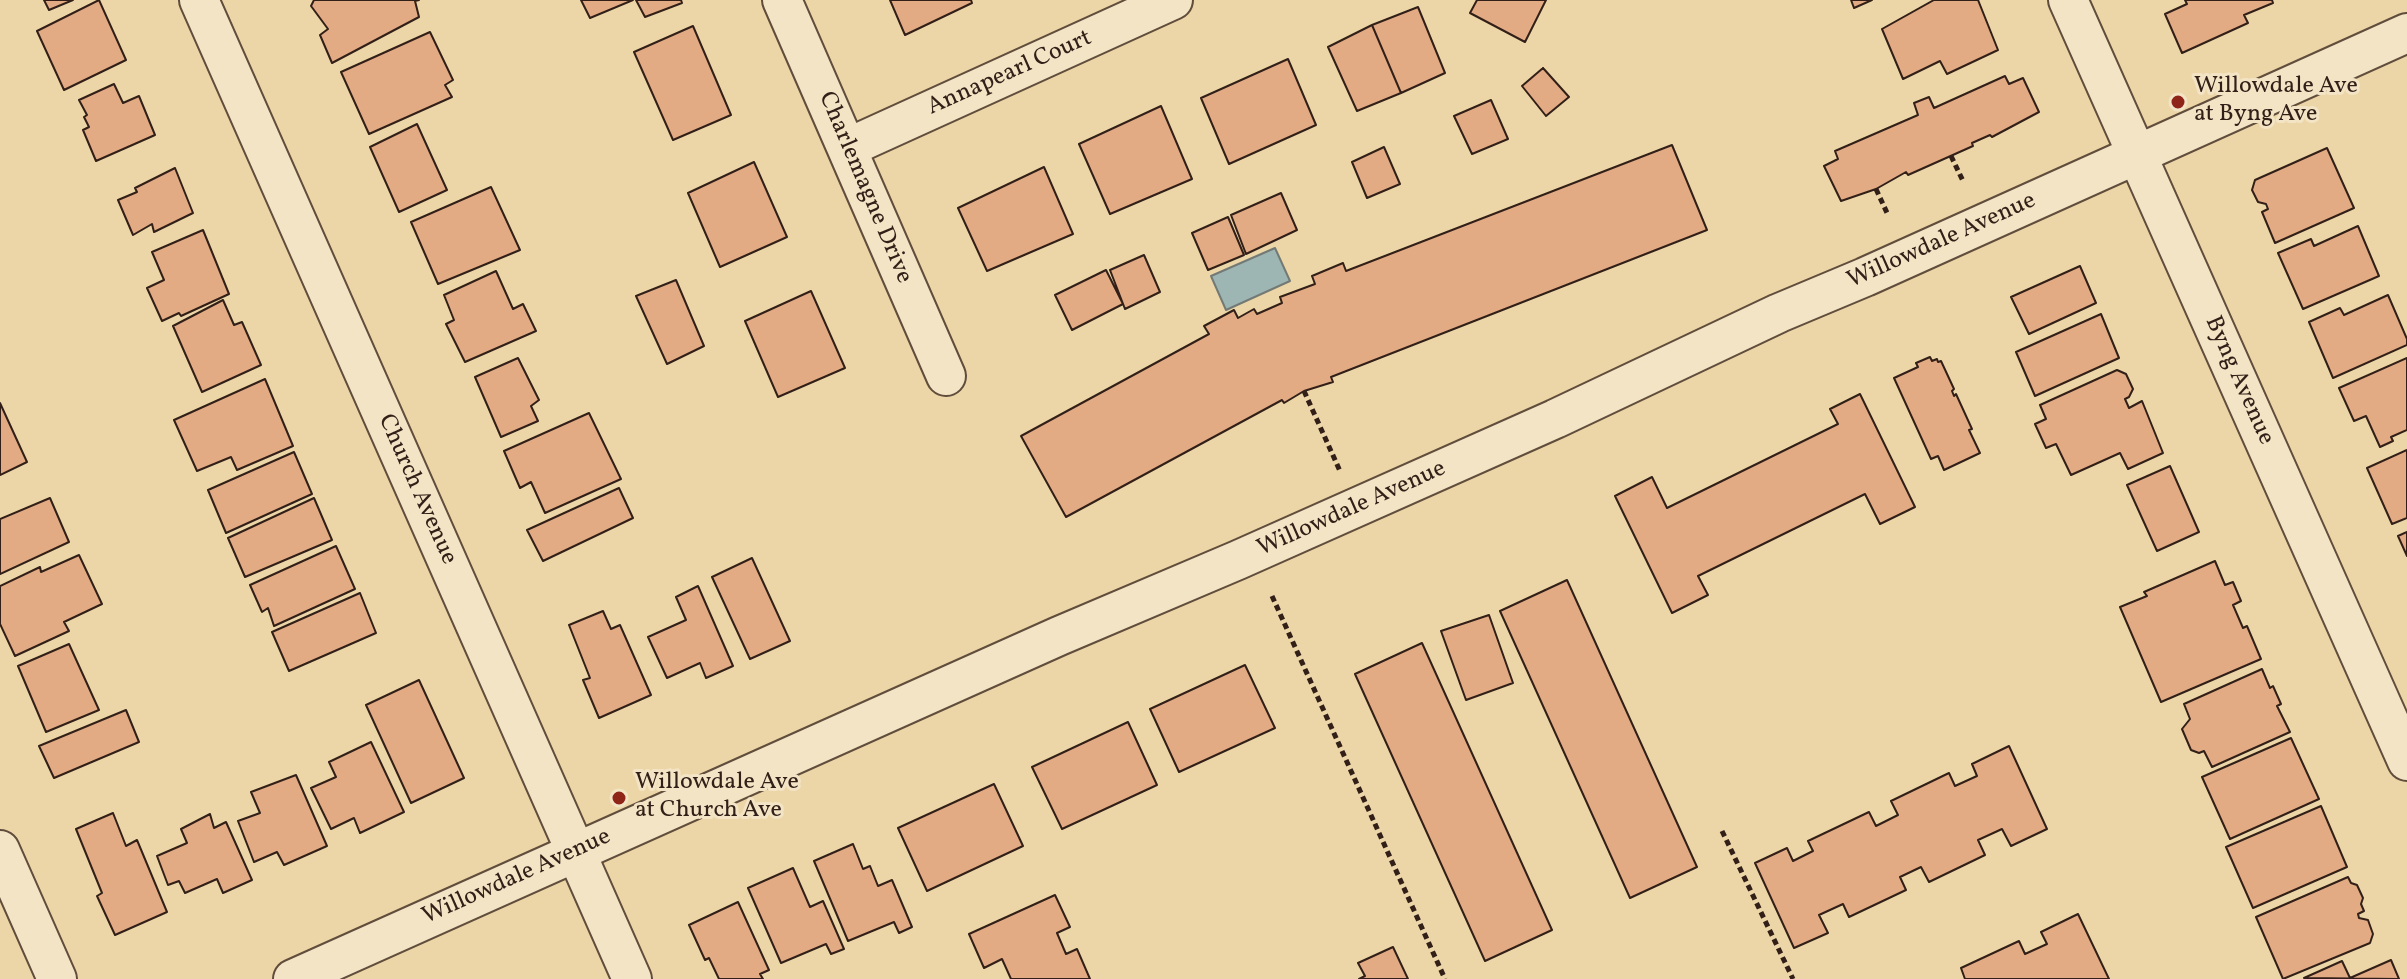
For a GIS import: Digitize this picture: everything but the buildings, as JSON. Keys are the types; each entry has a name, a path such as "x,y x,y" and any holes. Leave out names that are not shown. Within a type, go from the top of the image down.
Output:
{"street":[{"name":"Church Avenue","path":"199,0 632,979"},
{"name":"Charlemagne Drive","path":"782,0 946,376"},
{"name":"Annapearl Court","path":"847,148 1173,0"},
{"name":"Byng Avenue","path":"2068,0 2407,761"},
{"name":"Willowdale Avenue","path":"293,979 1059,636 1555,419 1779,313 2407,33"},
{"path":"0,850 57,979"}],"path":[{"path":"1951,156 1963,181"},
{"path":"1876,189 1888,215"},
{"path":"1304,391 1340,471"},
{"path":"1272,596 1445,979"},
{"path":"1722,831 1793,979"}],"water":[{"path":"1275,248 1290,281 1226,310 1211,276"}],"place":[{"name":"Willowdale Ave at Byng Ave","path":"2178,102"},
{"name":"Willowdale Ave at Church Ave","path":"619,798"}]}
